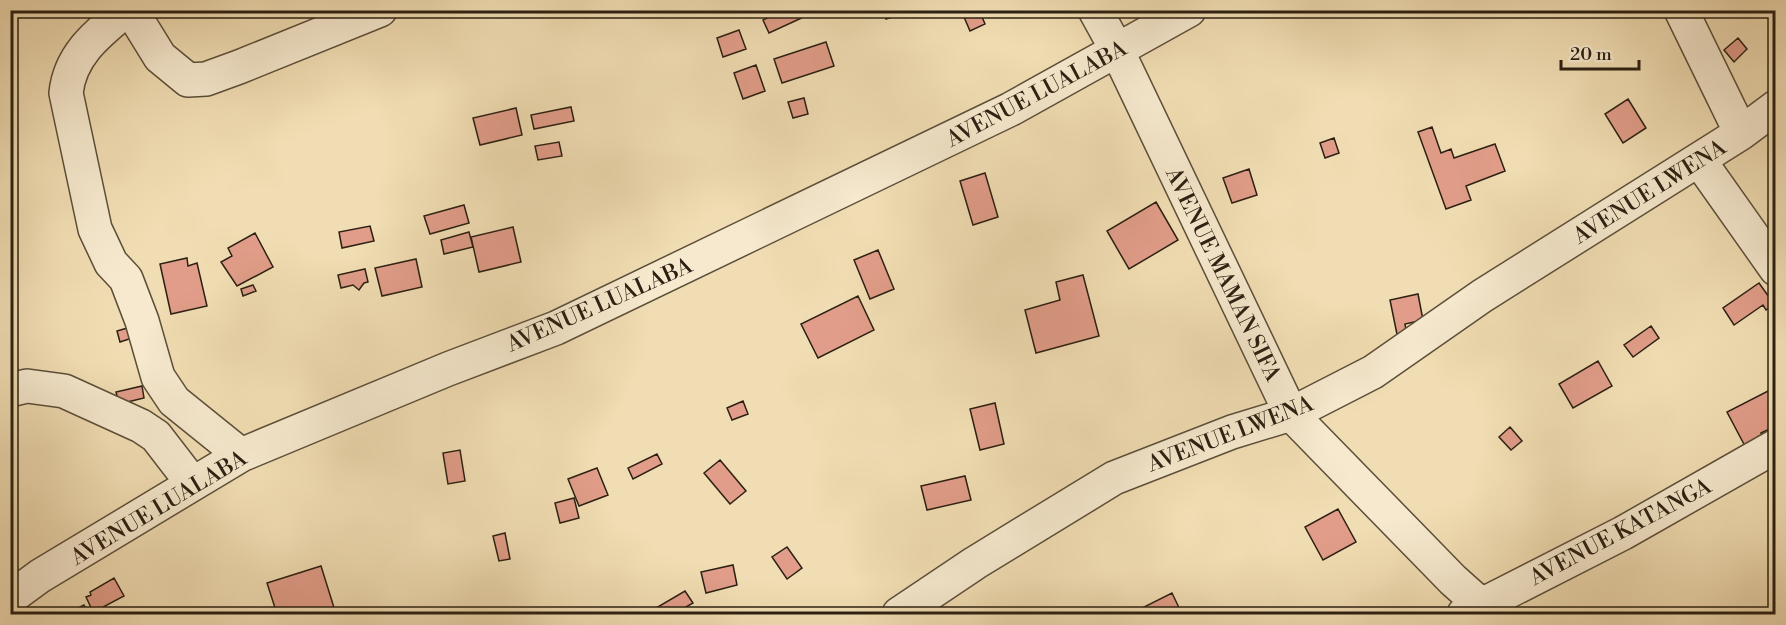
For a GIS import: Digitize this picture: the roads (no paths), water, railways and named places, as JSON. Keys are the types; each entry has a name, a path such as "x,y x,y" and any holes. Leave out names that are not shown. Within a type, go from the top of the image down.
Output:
{"street":[{"path":"126,10 81,53 68,74 66,93 95,229 101,247 126,279 142,321 158,377 174,401 241,455"},
{"path":"131,10 160,57 188,80 206,79 239,67 380,10"},
{"name":"AVENUE MAMAN SIFA","path":"1095,10 1117,50 1291,414 1479,611"},
{"name":"AVENUE LUALABA","path":"10,598 40,576 241,455 448,369 556,328 1011,109 1188,10"},
{"path":"1681,10 1741,133"},
{"name":"AVENUE LWENA","path":"899,615 975,563 1114,478 1233,432 1291,414 1373,372 1482,296 1741,133 1776,107"},
{"path":"1699,160 1776,269"},
{"path":"10,390 27,386 64,391 141,426 156,436 193,484"},
{"name":"AVENUE KATANGA","path":"1479,611 1776,446"}]}
